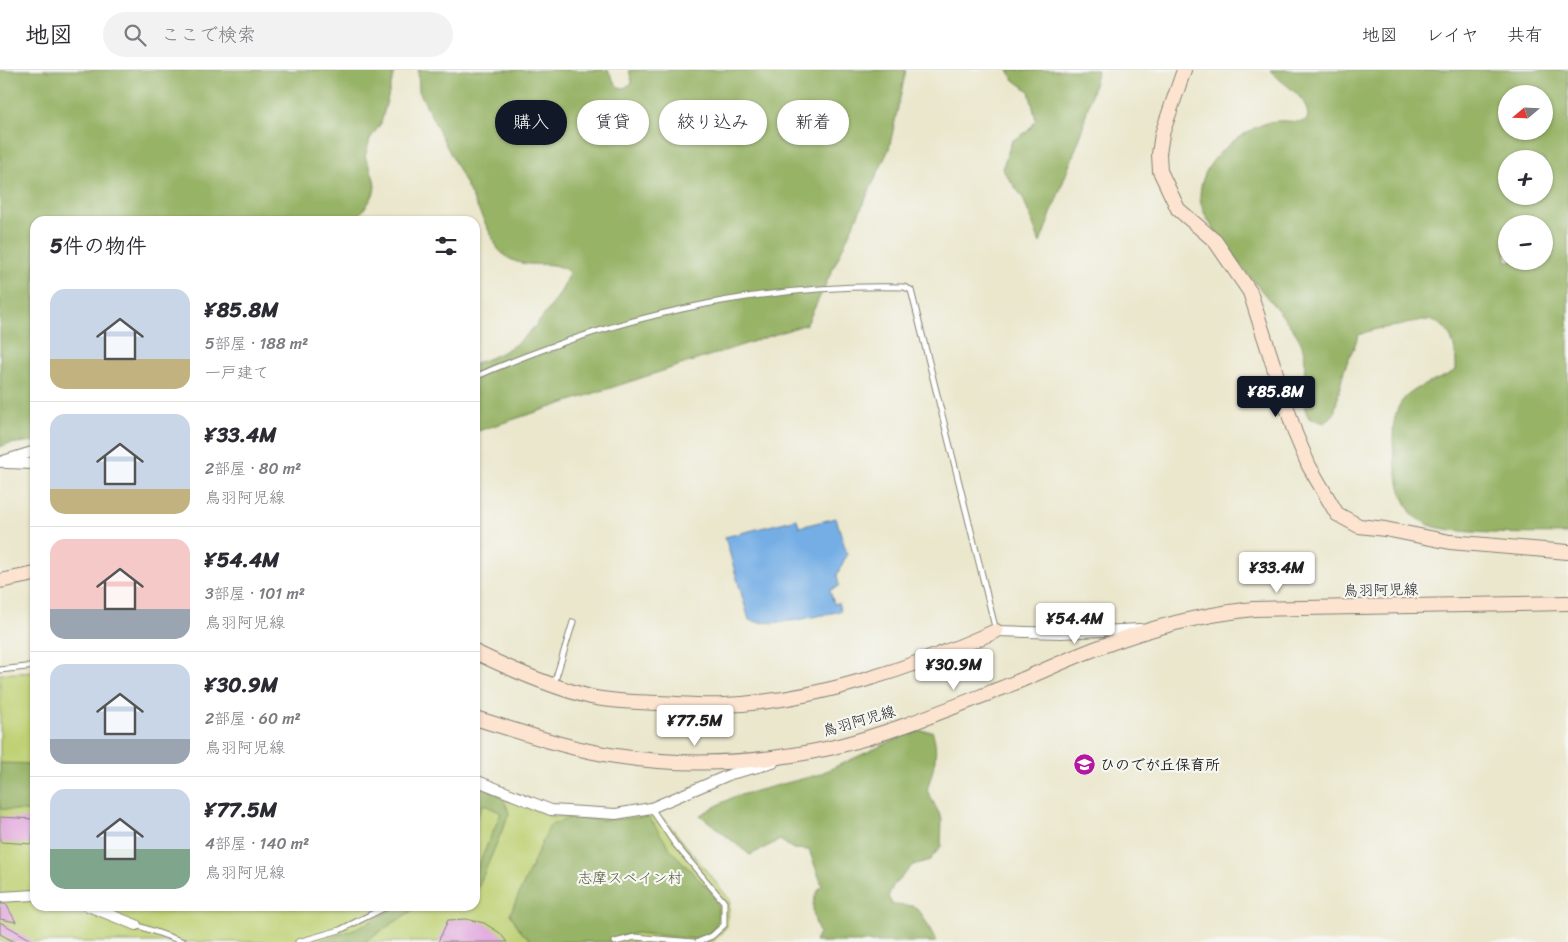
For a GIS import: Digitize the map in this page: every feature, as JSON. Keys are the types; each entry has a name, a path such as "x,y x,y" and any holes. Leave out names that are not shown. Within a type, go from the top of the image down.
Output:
{"street":[{"path":"1184,70 1162,134 1159,154 1160,171 1178,209 1215,241 1250,292 1295,433 1309,466 1337,514 1359,526 1385,529 1450,542 1568,552"},
{"path":"0,462 30,453"},
{"path":"0,462 30,464"},
{"path":"0,581 30,575"},
{"name":"鳥羽阿児線","path":"480,719 542,738 615,756 669,761 738,761 830,748 914,722 1005,687 1100,647 1153,628 1210,614 1253,609 1568,603"},
{"path":"480,654 553,684 592,697 624,701 724,705 801,696 844,686 959,648 996,631 1069,632 1153,628"},
{"path":"480,783 551,810 607,814 651,808 731,774 830,748"},
{"path":"0,897 30,895"},
{"path":"101,911 136,925"}],"lane":[{"path":"480,375 580,338 648,318 726,300 822,287 904,287 911,290 996,631"},
{"path":"553,684 574,622"},
{"path":"0,670 30,667"},
{"path":"651,808 674,844 724,902 724,925 712,936 698,942"},
{"path":"298,942 340,930 378,911"},
{"path":"136,925 184,942"},
{"path":"615,942 636,937 693,942"}],"green space":[{"path":"0,70 395,70 381,123 370,139 365,157 374,178 374,192 372,198 358,216 30,216 30,442 8,444 0,447"},
{"path":"418,70 608,70 617,87 624,88 632,83 629,70 906,70 889,149 807,324 480,430 480,361 502,352 524,338 540,321 562,290 569,272 553,265 516,262 498,249 419,91"},
{"path":"1008,70 1098,70 1079,140 1040,243 1023,198 1002,169 1012,141 1028,131 1036,120 1029,91 1014,80"},
{"path":"1270,70 1568,70 1568,534 1516,534 1439,528 1427,524 1414,516 1408,507 1402,494 1395,462 1393,430 1395,417 1399,406 1410,394 1424,385 1456,370 1455,353 1450,337 1441,325 1433,321 1418,321 1373,330 1359,335 1344,370 1334,414 1325,423 1309,418 1303,397 1305,358 1303,347 1289,324 1213,229 1204,212 1200,198 1202,181 1209,166 1221,151 1234,141 1248,131 1270,122 1305,121 1308,117 1307,109 1293,90"},
{"name":"志摩スペイン村","path":"30,672 30,911 480,911 480,786 552,817 650,812 666,821 730,900 727,926 713,942 0,942 0,674"},
{"path":"914,731 932,731 934,739 935,761 927,790 942,819 941,846 930,860 913,865 893,886 888,897 893,905 913,906 921,913 937,942 815,942 819,933 813,914 813,903 822,885 809,850 793,849 780,840 750,855 700,815 733,797 817,775"},
{"path":"0,763 30,764 30,812 0,809"},
{"path":"484,787 497,794 506,804 509,814 480,883 480,861 501,813 483,804 480,811 480,788"},
{"path":"571,817 603,820 649,817 671,850 711,892 718,906 718,920 711,933 694,939 636,933 614,938 611,942 527,942 529,938 522,933 510,914 550,825"},
{"path":"389,911 411,911 364,942 315,942 358,927"}],"water":[{"path":"836,518 847,554 837,575 839,586 830,590 834,604 838,603 841,611 782,622 770,623 749,620 725,537 797,519 799,527"}],"building":[{"path":"0,817 30,819 30,844 0,842"},
{"path":"0,904 6,904 16,922 0,919"},
{"path":"466,919 484,923 500,933 507,942 438,942 448,920"},
{"path":"0,922 35,942 15,942 0,934"}],"place":[{"name":"ひのでが丘保育所","path":"1084,765"}]}
